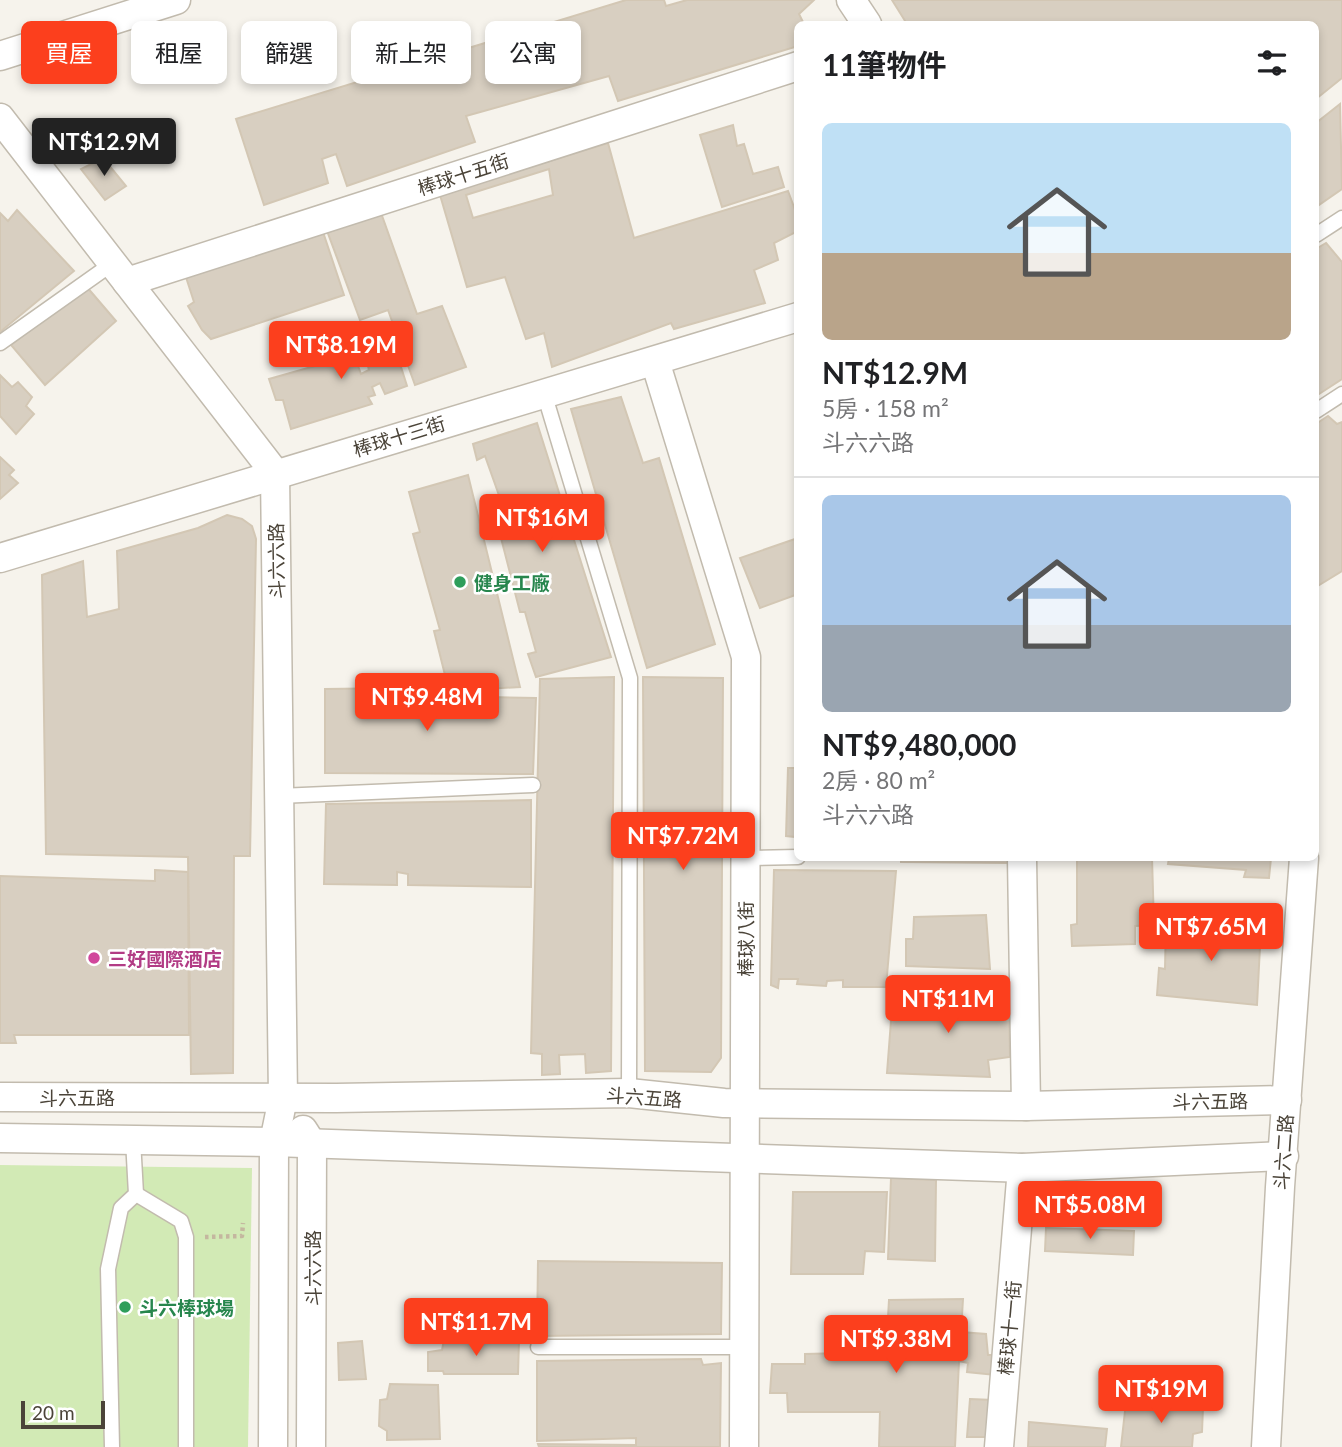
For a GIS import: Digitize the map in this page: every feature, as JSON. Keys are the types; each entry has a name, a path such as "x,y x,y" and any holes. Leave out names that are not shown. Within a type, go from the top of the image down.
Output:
{"street":[{"path":"0,56 176,0"},
{"path":"851,0 865,21"},
{"name":"棒球十五街","path":"120,272 794,67"},
{"path":"0,118 275,473"},
{"name":"棒球十三街","path":"0,558 794,318"},
{"name":"棒球八街","path":"655,360 746,657 747,1103 744,1158 744,1447"},
{"name":"斗六六路","path":"273,1447 274,1142 283,1098 275,473"},
{"path":"1022,861 1026,1106"},
{"name":"斗六二路","path":"1266,1447 1304,861"},
{"name":"斗六五路","path":"0,1097 283,1098 629,1093 747,1103 1026,1106 1287,1100"},
{"path":"283,1098 312,1144"},
{"path":"0,1139 274,1142 1022,1168 1284,1156"},
{"name":"斗六六路","path":"311,1447 312,1144"},
{"name":"棒球十一街","path":"999,1447 1022,1168"}],"lane":[{"path":"1319,232 1342,218"},
{"path":"0,343 120,272"},
{"path":"544,393 629,678 629,1093"},
{"path":"1319,409 1342,394"},
{"path":"279,796 533,785"},
{"path":"745,858 794,857"},
{"path":"133,1140 136,1194"},
{"path":"136,1194 181,1221 187,1237 186,1447"},
{"path":"112,1447 107,1269 114,1228 121,1208 136,1194"},
{"path":"538,1347 744,1347"}],"path":[{"path":"187,1237 242,1236 244,1210"}],"green space":[{"name":"斗六棒球場","path":"0,1165 252,1168 248,1447 0,1447"}],"building":[{"path":"626,0 664,0 666,6 687,0 814,0 799,14 802,21 794,21 794,47 618,101 609,76 581,84 581,21 557,21"},
{"path":"892,0 1342,0 1342,78 1319,97 1319,21 905,21"},
{"path":"485,43 485,84 580,84 466,116 475,142 347,186 336,154 322,159 328,183 264,205 236,119 351,84 471,84 471,47"},
{"path":"1340,104 1342,189 1319,205 1319,121"},
{"path":"733,125 737,146 744,144 753,174 778,167 784,187 722,207 700,135"},
{"path":"608,143 634,238 788,191 794,207 794,233 774,243 778,260 754,270 765,303 674,329 671,323 552,367 544,333 526,339 505,277 467,287 440,195","holes":["549,169 553,195 473,218 466,195"]},
{"path":"103,158 126,186 105,200 81,169"},
{"path":"17,210 74,271 0,332 0,213 8,221"},
{"path":"380,210 417,314 442,306 466,367 415,385 388,310 360,320 326,228"},
{"path":"322,229 344,295 211,339 202,330 188,306 194,302 184,271"},
{"path":"1326,243 1342,262 1342,379 1319,394 1319,247"},
{"path":"86,286 116,321 45,385 11,345"},
{"path":"387,323 407,386 385,394 380,383 372,387 375,395 368,397 372,404 291,429 283,400 276,400 269,379 354,355 361,374 369,370 359,330"},
{"path":"0,375 12,387 18,382 32,397 26,406 34,414 16,434 0,416"},
{"path":"621,397 643,463 659,458 715,644 647,668 571,409"},
{"path":"1328,416 1337,424 1342,422 1342,571 1319,585 1319,422"},
{"path":"537,423 611,657 536,677 528,654 536,652 525,612 520,612 492,503 501,501 485,456 477,460 473,444"},
{"path":"0,457 14,470 9,475 18,483 0,499"},
{"name":"健身工廠","path":"468,475 520,687 449,691 434,631 440,630 413,534 420,532 409,492"},
{"path":"227,515 242,519 252,526 256,539 250,856 234,856 233,1073 191,1074 188,857 46,854 42,575 83,561 87,617 119,609 117,551 198,528"},
{"path":"794,539 794,595 760,608 740,558"},
{"path":"614,677 611,1071 586,1073 585,1054 559,1055 560,1074 542,1075 542,1054 531,1053 540,679"},
{"path":"643,677 723,678 721,1058 711,1072 645,1071"},
{"path":"400,688 400,695 536,698 533,774 325,773 325,689"},
{"path":"788,768 794,768 794,837 786,836"},
{"path":"531,800 531,887 408,885 408,874 397,872 397,885 324,884 326,804"},
{"path":"1012,861 1012,863 901,862"},
{"path":"1077,861 1152,861 1154,925 1135,926 1135,944 1072,946 1071,925 1077,924"},
{"path":"1168,861 1271,861 1269,878 1244,877 1246,870 1168,864"},
{"name":"三好國際酒店","path":"155,870 188,872 189,1035 14,1035 16,1043 0,1043 0,876 155,881"},
{"path":"774,870 896,871 886,987 843,987 843,980 827,981 826,986 797,984 798,979 779,979 778,988 771,985"},
{"path":"986,915 990,969 906,966 906,939 913,939 914,917"},
{"path":"1166,922 1261,927 1257,1005 1157,995 1159,968 1165,969"},
{"path":"893,995 1009,997 1010,1057 988,1060 990,1077 887,1073"},
{"path":"891,1178 936,1180 935,1261 888,1259"},
{"path":"793,1192 887,1192 884,1252 865,1251 863,1274 791,1274"},
{"path":"1046,1228 1134,1231 1133,1255 1045,1251"},
{"path":"538,1261 722,1263 721,1334 537,1336"},
{"path":"963,1299 961,1332 986,1334 988,1355 996,1355 995,1375 967,1372 968,1363 959,1361 955,1447 879,1447 880,1412 788,1412 787,1393 770,1393 772,1364 805,1364 805,1354 886,1352 889,1300"},
{"path":"444,1340 519,1341 518,1374 444,1374 443,1371 428,1371 428,1352 442,1350"},
{"path":"362,1341 366,1379 339,1380 338,1343"},
{"path":"701,1359 703,1365 721,1363 720,1447 539,1447 538,1444 636,1445 636,1438 537,1441 537,1361"},
{"path":"390,1384 438,1385 440,1439 387,1440 387,1431 379,1426 380,1400 387,1399"},
{"path":"970,1399 993,1400 991,1437 967,1437"},
{"path":"1126,1402 1203,1407 1202,1432 1193,1434 1192,1447 1121,1447"},
{"path":"1029,1422 1107,1429 1105,1447 1028,1447"}],"place":[{"name":"健身工廠","path":"460,582"},
{"name":"三好國際酒店","path":"94,958"},
{"name":"斗六棒球場","path":"125,1307"}]}
